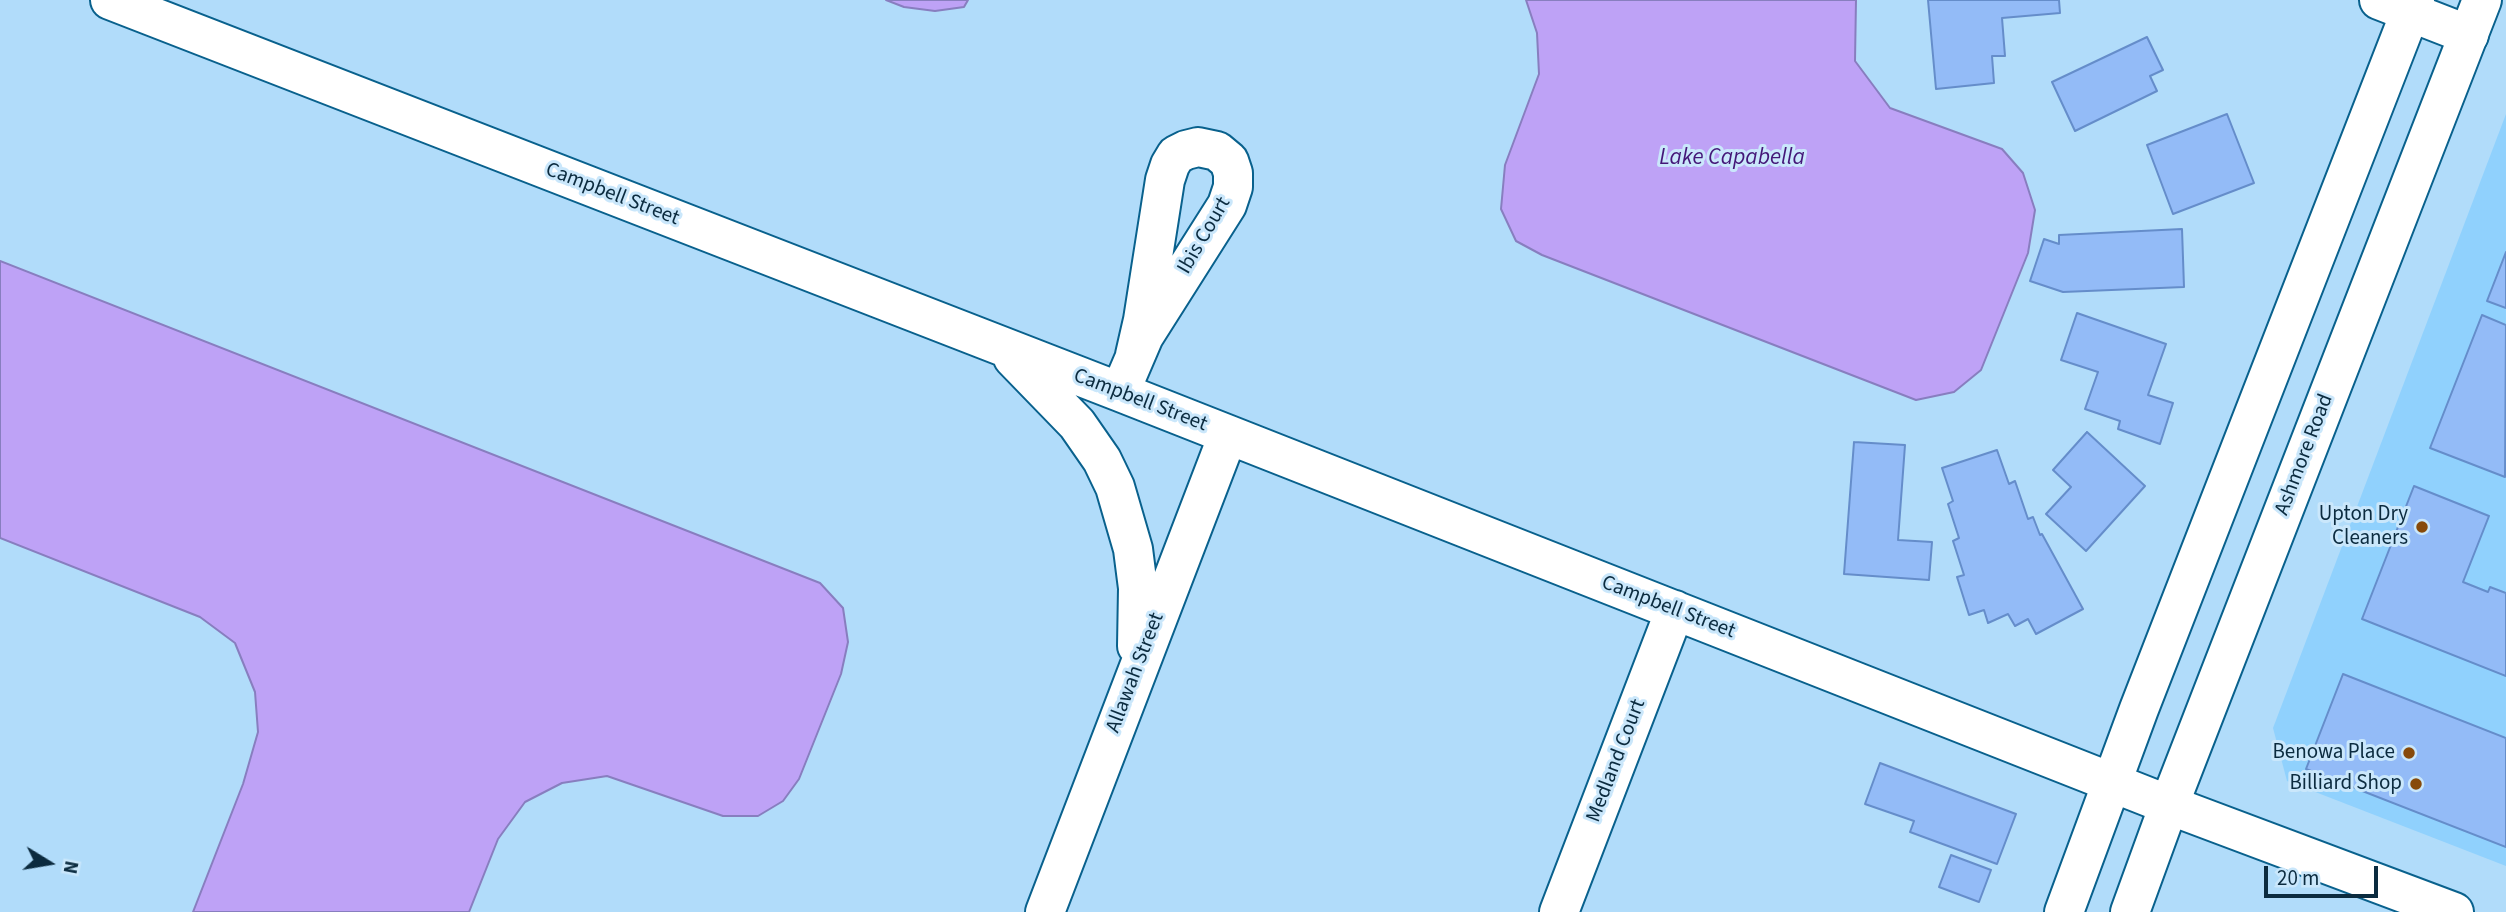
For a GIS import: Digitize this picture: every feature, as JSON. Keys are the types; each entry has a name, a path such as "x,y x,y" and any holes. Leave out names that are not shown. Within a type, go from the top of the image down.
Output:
{"street":[{"name":"Campbell Street","path":"110,0 179,13 1000,346 2169,805 2454,912"},
{"path":"2064,912 2401,4 2476,17"},
{"name":"Ashmore Road","path":"2130,912 2169,805 2476,17"},
{"name":"Ibis Court","path":"1120,392 1150,326 1227,205 1233,187 1233,173 1226,157 1217,150 1198,147 1186,150 1176,155 1170,165 1165,180 1135,355"},
{"path":"1000,346 1077,424 1102,460 1121,500 1132,542 1138,588 1138,636 1132,683"},
{"name":"Allawah Street","path":"1045,912 1228,435"},
{"name":"Medland Court","path":"1559,912 1675,610"}],"shaded area":[{"path":"2506,114 2506,866 2287,781 2273,728"}],"water":[{"path":"886,0 968,0 964,7 935,11 904,7"},
{"name":"Lake Capabella","path":"1526,0 1856,0 1855,61 1890,108 2002,149 2023,173 2035,210 2028,253 1981,370 1954,392 1916,400 1542,255 1516,241 1501,209 1505,165 1539,74 1537,33"},
{"path":"0,261 820,583 843,608 848,642 841,674 799,779 783,801 758,816 723,816 607,776 562,783 525,802 498,839 469,912 193,912 243,784 258,732 255,692 235,643 200,617 0,538"}],"building":[{"path":"1928,0 2059,0 2060,13 2002,18 2005,56 1992,56 1994,83 1936,89"},
{"path":"2147,37 2163,70 2150,76 2157,91 2075,131 2052,82"},
{"path":"2227,114 2254,183 2173,214 2147,145"},
{"path":"2182,229 2184,287 2063,292 2030,281 2044,239 2059,244 2059,235"},
{"path":"2506,252 2506,308 2487,301"},
{"path":"2077,313 2166,344 2148,395 2173,403 2160,444 2118,429 2120,421 2085,409 2098,372 2061,360"},
{"path":"2482,315 2506,325 2505,477 2430,448"},
{"path":"2087,432 2145,486 2086,551 2046,514 2071,487 2053,470"},
{"path":"1854,442 1905,445 1898,540 1932,542 1929,580 1844,574"},
{"path":"1997,450 2009,484 2015,481 2028,519 2033,517 2040,535 2042,534 2083,609 2036,634 2028,619 2015,626 2008,614 1988,623 1984,610 1969,615 1957,577 1964,575 1953,541 1959,538 1948,504 1953,501 1942,468"},
{"path":"2414,486 2489,516 2463,582 2488,592 2490,587 2506,593 2506,676 2362,619"},
{"name":"Benowa Place","path":"2343,674 2506,738 2506,847 2306,769"},
{"path":"1880,763 2016,814 1997,864 1910,832 1914,821 1865,804"},
{"path":"1951,855 1991,870 1979,902 1939,887"}],"place":[{"name":"Upton Dry Cleaners","path":"2422,527"},
{"name":"Benowa Place","path":"2409,753"},
{"name":"Billiard Shop","path":"2416,784"}]}
